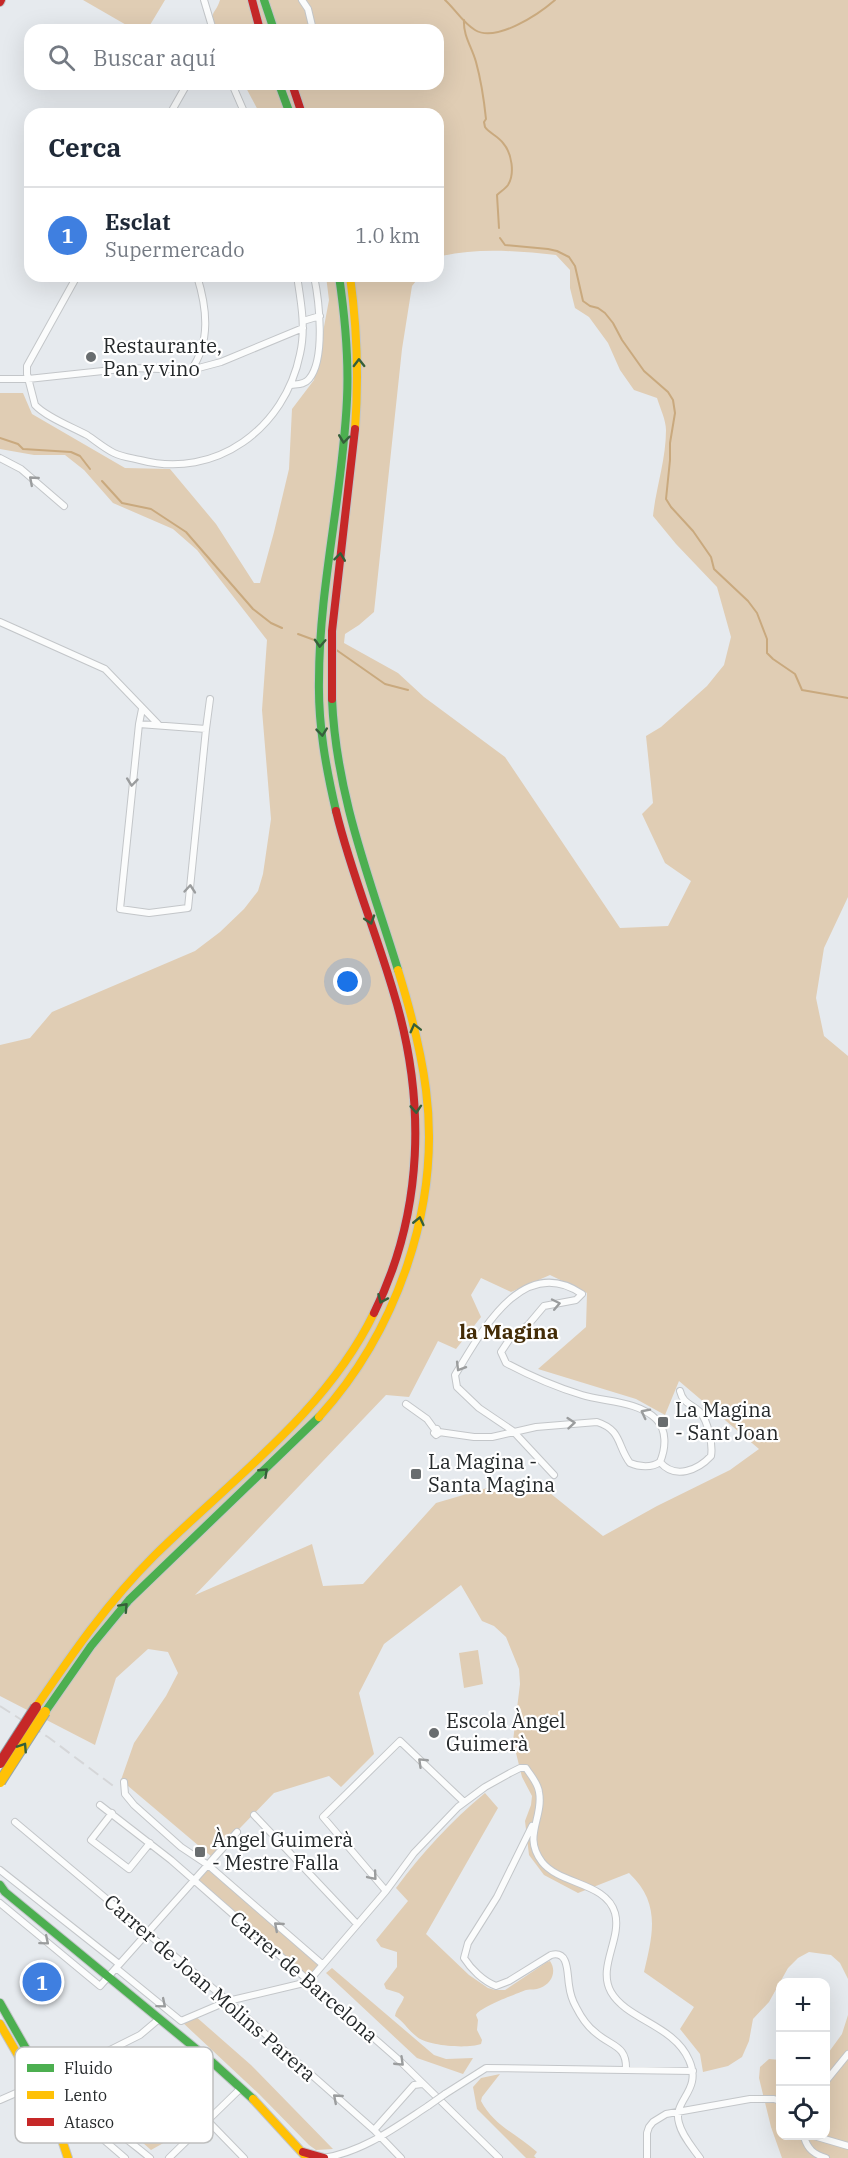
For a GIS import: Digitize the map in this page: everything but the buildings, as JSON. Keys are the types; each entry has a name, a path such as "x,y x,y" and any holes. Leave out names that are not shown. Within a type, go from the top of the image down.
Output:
{"main road":[{"path":"265,2 272,24"},
{"path":"253,5 258,24"},
{"path":"281,90 288,108"},
{"path":"294,90 300,108"},
{"path":"0,1763 40,1709 116,1615 143,1586 302,1436 341,1391 368,1351 389,1312 412,1250 422,1206 427,1162 426,1088 419,1046 408,1005 350,821 333,735 328,613 348,396 347,344 340,282"},
{"path":"0,1782 40,1709 85,1636 133,1578 296,1421 332,1381 363,1337 383,1299 402,1242 416,1168 416,1114 412,1069 395,996 352,867 331,794 321,725 319,674 352,475 358,397 357,324 351,282"},
{"path":"2,1889 114,1969 159,2019 192,2047"},
{"path":"0,2003 26,2047"},
{"path":"0,2024 15,2051"},
{"path":"213,2064 241,2088 305,2155 324,2158"}],"street":[{"path":"204,0 211,24"},
{"path":"302,0 308,9 312,24"},
{"path":"173,108 184,90"},
{"path":"235,90 242,108"},
{"path":"74,282 27,366 33,400 39,409 114,453 163,464 188,464 204,460 239,445 264,425 281,405 291,385 301,351 303,325 298,282"},
{"path":"191,370 201,355 205,333 205,312 198,282"},
{"path":"291,385 302,384 309,379 314,368 318,350 320,316 315,282"},
{"path":"0,379 28,379 131,368 191,370 221,362 320,316"},
{"path":"0,458 21,469 64,506"},
{"path":"0,622 105,669 159,725"},
{"path":"142,709 120,909 149,913 188,908 210,699"},
{"path":"139,724 206,729"},
{"path":"406,1404 428,1419 437,1431 474,1437 492,1437 513,1431 597,1422 606,1425 614,1432 630,1463 645,1466 660,1462 664,1449 664,1435 660,1424 652,1415 625,1404 583,1395 554,1385 506,1364 501,1352 509,1340 528,1325 544,1306 576,1300 582,1294 560,1283 544,1282 523,1289 502,1306 454,1375 457,1387 479,1408 513,1431 554,1475"},
{"path":"660,1462 666,1468 688,1472 696,1469 711,1456 712,1450 703,1418 699,1411 683,1400 680,1391"},
{"path":"386,1891 323,1817 400,1741 464,1802"},
{"path":"0,1870 114,1969 181,2021 228,2001 309,1982 386,1891 414,1853 464,1802 515,1770 526,1768 539,1790 539,1809 497,1897 468,1943 464,1958 484,1980 496,1986 509,1982 551,1955 556,1954 565,1959 571,1995 578,2011 596,2034 621,2049 625,2055 626,2070"},
{"path":"124,1782 125,1794 134,1805 181,1847 208,1865 322,1964"},
{"name":"Carrer de Barcelona","path":"100,1805 150,1843 400,2061 499,2158"},
{"name":"Carrer de Joan Molins Parera","path":"111,1814 91,1840 129,1869 150,1843"},
{"path":"254,1815 357,1924"},
{"path":"535,1820 533,1833 536,1851 547,1868 598,1893 611,1904 616,1926 606,1974 610,1991 625,2006 671,2036 686,2053 693,2072 691,2089 677,2112 679,2126 700,2158"},
{"name":"Carrer de Joan Molins Parera","path":"15,1822 228,2001 374,2130 401,2158"},
{"path":"0,1903 100,1986 237,1832"},
{"path":"517,1857 527,1848 536,1851"},
{"path":"119,2047 140,2036 159,2019"},
{"path":"830,2075 848,2054"},
{"path":"324,2158 343,2153 381,2137 486,2068 693,2072"},
{"path":"374,2130 414,2085 422,2084"},
{"path":"213,2116 241,2088"},
{"path":"0,2100 15,2093"},
{"path":"647,2158 649,2127 662,2116 750,2099 776,2100"},
{"path":"213,2126 244,2158"},
{"path":"805,2140 810,2150 826,2158"},
{"path":"828,2140 848,2146"},
{"path":"108,2143 125,2158"},
{"path":"132,2143 150,2158"},
{"path":"170,2158 185,2143"},
{"path":"336,2158 343,2153"}],"shaded area":[{"path":"83,0 165,0 151,24 125,24"},
{"path":"220,0 848,0 848,897 824,948 816,998 824,1036 848,1056 848,1979 840,1963 831,1955 809,1952 798,1958 782,1978 776,1978 776,1989 769,2002 753,2019 749,2041 742,2057 728,2066 703,2072 700,2054 680,2029 694,2007 644,1972 652,1932 652,1920 646,1896 629,1873 578,1893 544,1875 529,1855 525,1821 532,1796 522,1777 513,1741 520,1684 519,1669 506,1637 494,1626 482,1621 461,1585 384,1644 359,1693 374,1754 341,1787 329,1776 274,1793 212,1857 121,1780 134,1743 166,1696 178,1673 168,1652 148,1649 116,1678 95,1745 0,1696 0,1045 30,1038 52,1012 195,951 220,932 244,909 258,891 263,874 271,819 262,710 267,640 197,550 173,529 113,503 84,470 65,455 34,455 0,449 0,393 23,393 32,414 125,468 170,469 216,524 254,583 260,583 289,469 292,409 314,380 329,300 327,282 415,282 412,286 402,349 374,612 345,634 344,643 398,673 424,697 505,757 620,928 668,926 691,881 665,863 642,814 653,803 646,736 661,727 707,686 724,665 731,637 717,587 653,516 666,430 657,398 634,390 620,370 608,343 589,317 575,308 570,288 570,270 556,255 482,251 444,256 444,108 257,108 247,90 444,90 444,24 214,24 213,16","holes":["550,1275 587,1293 586,1327 538,1369 636,1399 665,1415 679,1381 759,1449 730,1470 603,1536 550,1493 494,1486 436,1503 363,1584 323,1586 312,1544 195,1595 386,1395 409,1397 438,1341 456,1349 481,1317 471,1295 481,1278 511,1292"]},
{"path":"478,1650 483,1684 464,1688 459,1653"},
{"path":"485,1793 498,1808 426,1934 469,1975 488,1988 505,1990 550,1961 553,1973 548,1984 515,1994 479,2012 476,2015 481,2044 447,2046 421,2039 395,2016 404,1997 386,1989 384,1984 397,1967 397,1952 381,1947 376,1940 408,1901 396,1888 438,1838"},
{"path":"208,1865 319,1966 308,1980 194,1881"},
{"path":"332,1968 434,2055 446,2059 473,2058 463,2074 417,2058 326,1973"},
{"path":"194,2015 251,2065 333,2149 316,2150 309,2145 213,2051 213,2047 209,2047 181,2021"},
{"path":"848,2015 848,2158 782,2158 771,2127 759,2078 760,2067 769,2059 776,2060 776,2140 830,2140 830,2050 842,2034"},
{"path":"500,2074 481,2101 492,2117 537,2152 534,2156 536,2158 526,2158 477,2109 473,2087 481,2078"},
{"path":"143,2143 163,2143 151,2150"}],"waterway":[{"path":"445,0 471,27 484,33 494,33 517,25 555,0"},
{"path":"464,20 465,31 481,83 485,127 501,141 509,152 510,180 497,195 499,228"},
{"path":"500,238 505,245 548,249 569,257 575,266 583,301 605,313 644,371 668,392 673,400 675,413 670,443 666,499 671,507 693,531 711,557 714,569 748,601 757,613 767,639 767,653 795,674 802,690 848,698"},
{"path":"0,438 18,444 23,449 71,452 80,456 90,469"},
{"path":"102,481 122,503 151,509 186,532 253,609 271,623 282,628"},
{"path":"298,634 317,641"},
{"path":"335,649 385,684 408,690"}],"railway":[{"path":"0,1706 48,1737 116,1788"}],"traffic: fast":[{"path":"264,0 272,24"},
{"path":"281,90 288,108"},
{"path":"336,811 323,746 319,680 323,610 345,434 347,399 346,338 340,282"},
{"path":"332,699 340,769 347,803 398,970"},
{"path":"45,1712 91,1646 129,1600 319,1417"},
{"path":"0,1885 5,1892 194,2047"},
{"path":"0,2003 25,2047"},
{"path":"213,2063 253,2099"}],"traffic: slow":[{"path":"351,282 357,352 355,429"},
{"path":"319,1417 347,1383 371,1346 391,1306 407,1265 419,1222 427,1178 429,1134 426,1090 415,1029 398,970"},
{"path":"36,1707 91,1629 137,1574 304,1413 354,1349 374,1313"},
{"path":"0,1782 45,1712"},
{"path":"0,2024 15,2050"},
{"path":"253,2099 307,2158"},
{"path":"63,2143 68,2158"}],"traffic: jam":[{"path":"252,0 258,24"},
{"path":"294,90 300,108"},
{"path":"332,699 332,631 355,429"},
{"path":"336,811 394,994 411,1074 415,1115 415,1155 411,1196 403,1235 391,1275 374,1313"},
{"path":"0,1763 36,1707"},
{"path":"303,2152 324,2158"}],"place":[{"name":"Restaurante, Pan y vino","path":"91,357"},
{"name":"La Magina - Sant Joan","path":"663,1422"},
{"name":"La Magina - Santa Magina","path":"416,1474"},
{"name":"Escola Àngel Guimerà","path":"434,1733"},
{"name":"Àngel Guimerà - Mestre Falla","path":"200,1852"},
{"name":"Esclat","path":"42,1982"}],"district":[{"name":"la Magina","path":"509,1332"}]}
